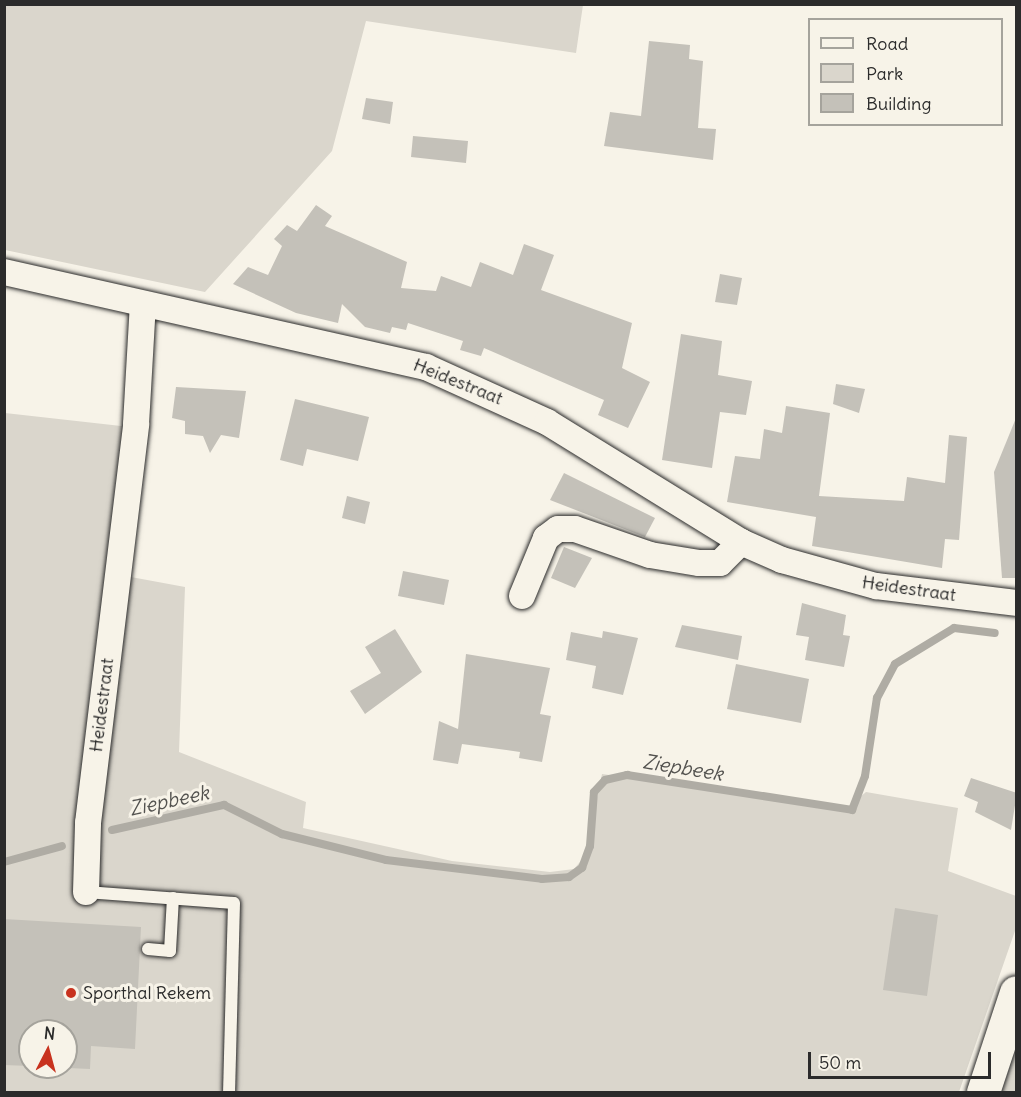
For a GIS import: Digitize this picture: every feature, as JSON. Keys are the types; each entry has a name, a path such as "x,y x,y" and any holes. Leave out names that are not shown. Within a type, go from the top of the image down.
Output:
{"main road":[{"path":"983,1092 1017,992"}],"street":[{"name":"Heidestraat","path":"4,272 143,304 340,344 482,388 547,422 741,542 817,573 1015,602"},
{"name":"Heidestraat","path":"86,892 88,823 136,424 143,304"},
{"path":"522,596 546,538 558,529 575,529 650,555 699,563 720,563 741,542"}],"lane":[{"path":"86,892 234,903 229,1092"},
{"path":"148,949 170,951 173,898"}],"green space":[{"path":"5,4 583,5 576,53 366,21 332,151 205,292 5,250"},
{"path":"5,413 130,427 100,795 131,577 185,587 179,752 306,802 303,828 452,861 550,872 574,869 585,856 602,774 847,808 866,792 958,808 948,871 1016,896 1016,928 959,1092 5,1092"},
{"path":"1016,1046 1016,1092 1001,1092"}],"building":[{"path":"649,41 690,45 689,59 703,61 698,128 716,129 713,160 604,146 610,112 641,116"},
{"path":"366,98 393,102 390,124 362,119"},
{"path":"413,136 468,141 466,163 411,157"},
{"path":"316,205 332,216 325,226 407,262 401,288 436,291 441,276 471,287 480,262 513,275 524,244 554,255 541,290 632,323 622,368 650,382 628,428 598,415 604,400 484,348 481,356 460,350 463,341 408,323 406,330 392,327 390,333 365,327 342,304 338,323 296,313 233,284 248,267 268,275 282,246 274,239 287,225 297,231"},
{"path":"720,274 742,278 737,305 715,302"},
{"path":"681,334 722,341 718,375 752,381 746,415 720,412 712,468 662,460"},
{"path":"836,384 865,389 859,413 833,404"},
{"path":"176,387 246,391 239,438 221,435 210,453 203,436 185,434 185,421 172,418"},
{"path":"295,399 369,417 358,461 307,449 303,466 280,460"},
{"path":"786,406 830,413 819,496 904,501 907,477 945,483 949,435 967,437 959,540 945,539 942,568 812,546 816,517 727,502 735,456 760,459 764,429 782,433"},
{"path":"1016,418 1017,578 1002,578 994,472"},
{"path":"564,473 655,518 645,537 550,500"},
{"path":"347,496 370,502 365,524 342,518"},
{"path":"564,547 592,558 575,588 551,578"},
{"path":"403,571 449,580 444,605 398,596"},
{"path":"802,603 846,615 843,635 850,636 844,667 805,660 809,637 796,635"},
{"path":"682,625 742,636 738,660 675,647"},
{"path":"395,629 422,672 365,714 350,691 381,673 365,647"},
{"path":"603,631 638,638 623,695 592,688 596,666 566,660 571,632 602,638"},
{"path":"466,654 550,668 540,714 551,716 542,762 519,758 520,752 462,744 458,764 433,760 439,721 458,729"},
{"path":"736,664 809,679 801,723 727,709"},
{"path":"971,778 1017,793 1011,830 975,812 978,802 964,796"},
{"path":"895,908 938,915 927,996 883,990"},
{"name":"Sporthal Rekem","path":"4,919 141,927 135,1049 91,1046 90,1069 78,1068 78,1019 18,1019 18,1066 4,1065"}],"waterway":[{"name":"Ziepbeek","path":"112,830 224,805 282,834 386,860 542,879 569,877 582,868 590,846 594,792 605,780 627,775 852,810 865,776 877,698 895,664 954,628 995,633"},
{"name":"Ziepbeek","path":"4,862 62,846"}],"place":[{"name":"Sporthal Rekem","path":"71,993"}]}
